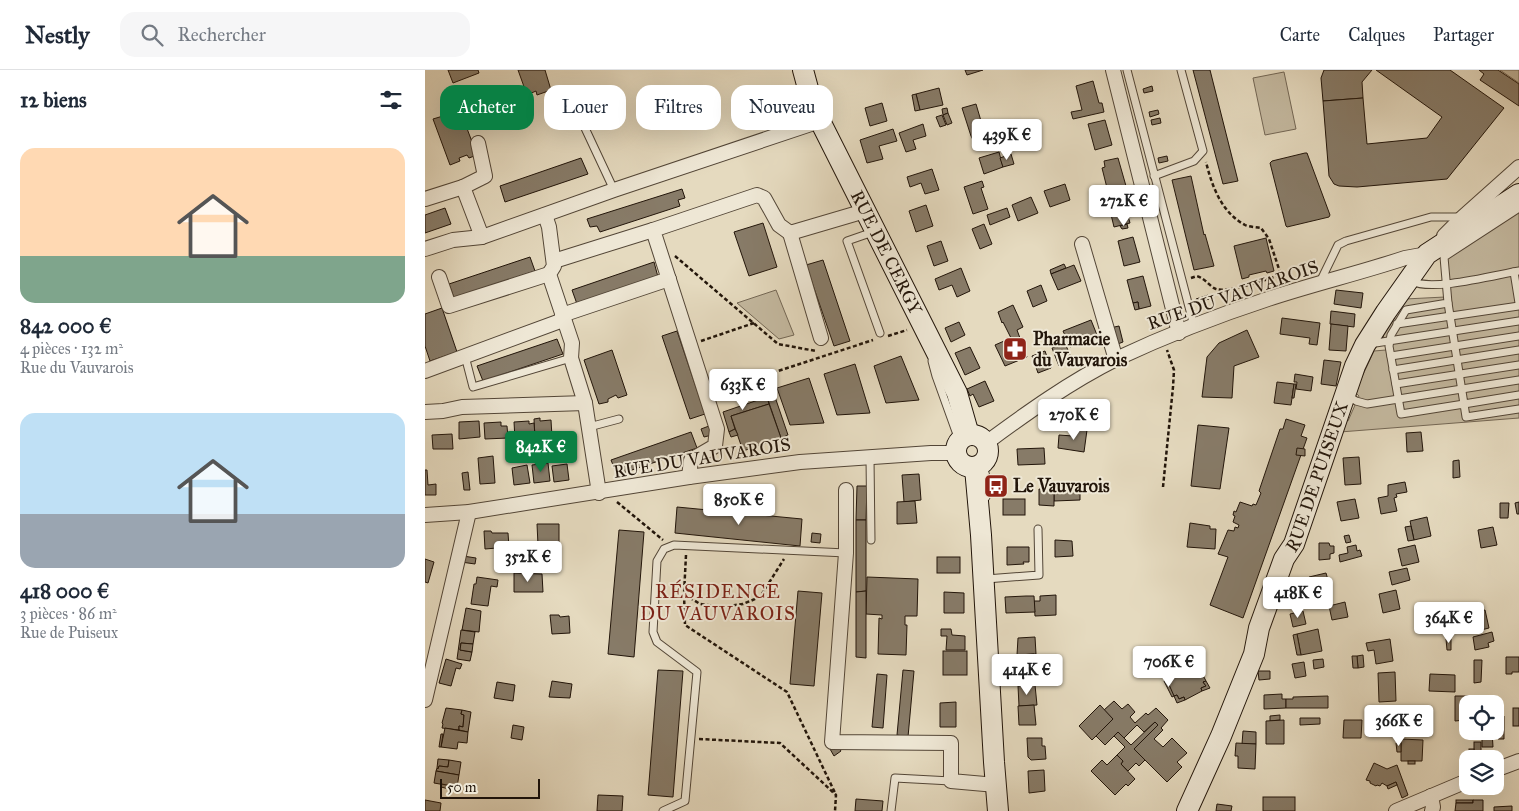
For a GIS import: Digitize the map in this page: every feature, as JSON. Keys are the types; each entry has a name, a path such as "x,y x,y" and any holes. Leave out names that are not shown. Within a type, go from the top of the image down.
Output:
{"street":[{"name":"RUE DE CERGY","path":"803,70 807,85"},
{"path":"1113,70 1179,332"},
{"path":"425,249 453,240 482,237 614,190 793,130"},
{"name":"RUE DE CERGY","path":"825,130 957,393 968,443"},
{"path":"425,199 463,187 485,176 478,143"},
{"path":"1427,254 1463,216 1519,167"},
{"path":"463,187 482,237"},
{"name":"RUE DE PUISEUX","path":"1187,811 1221,736 1253,654 1259,628 1284,559 1294,544 1345,394 1365,345 1427,254 1519,194"},
{"path":"439,277 449,306 551,267 655,235 757,195 764,198 779,225 790,233 821,338"},
{"path":"790,233 865,210"},
{"path":"545,214 549,227 551,267 562,317 572,343 571,358 585,403 601,492"},
{"path":"655,235 717,429 715,446 691,460 689,477"},
{"path":"1082,244 1116,360"},
{"name":"RUE DU VAUVAROIS","path":"425,515 469,512 689,477 800,462 931,453 968,443 1116,360 1179,332 1267,299 1405,258 1427,254"},
{"path":"425,371 562,317 669,279"},
{"path":"425,412 462,407 585,403"},
{"path":"968,443 989,450 987,459 979,466 968,467 961,464 968,443"},
{"path":"979,466 993,762 997,785 998,811"},
{"path":"845,490 846,553 831,742 951,743 951,780 997,785"},
{"path":"425,700 469,512"},
{"path":"1504,767 1519,761"},
{"path":"1396,811 1459,784"},
{"path":"1431,796 1432,811"}],"lane":[{"path":"1128,70 1181,282 1194,326"},
{"path":"1154,176 1194,161 1203,151 1181,70"},
{"path":"586,130 614,190"},
{"path":"1519,208 1444,257 1448,303 1466,417 1519,409"},
{"path":"1319,284 1338,245 1346,240 1431,217 1463,216"},
{"path":"876,231 847,241 882,335"},
{"path":"1397,324 1519,304 1517,271 1447,284 1423,285 1409,279"},
{"path":"1448,303 1406,310 1391,336 1391,356 1401,414 1519,396"},
{"path":"1365,345 1519,321"},
{"path":"1391,356 1519,336"},
{"path":"1393,370 1519,350"},
{"path":"465,356 473,386 571,358"},
{"path":"1396,384 1519,365"},
{"path":"1345,394 1356,401 1367,404 1519,380"},
{"path":"589,427 619,419"},
{"path":"870,458 871,540"},
{"path":"984,579 1039,575 1038,529"},
{"path":"663,811 685,801 697,672 657,642 653,632 657,561 664,549 670,545 687,545 846,553"},
{"path":"891,811 895,778 951,780"}],"path":[{"path":"1181,282 1197,276 1205,279 1214,288 1225,290 1281,275 1269,239 1261,228 1246,226 1233,216 1223,204 1212,186 1203,151"},
{"path":"655,235 778,344 815,352"},
{"path":"690,344 754,323"},
{"path":"882,335 923,324"},
{"path":"706,395 876,340"},
{"path":"1161,340 1174,370 1163,487"},
{"path":"601,492 670,545"},
{"path":"687,545 684,594 685,625 787,692 836,795 835,811"},
{"path":"684,594 700,604 721,607 743,604 760,597 790,550"},
{"path":"691,738 780,743 836,795"}],"shaded area":[{"path":"1500,70 1519,70 1519,83"},
{"path":"1284,72 1296,129 1265,135 1253,78"},
{"path":"1519,204 1519,418 1340,432 1345,420 1348,421 1359,396 1355,392 1374,351 1386,350 1383,334 1405,299 1445,297 1441,255"},
{"path":"776,290 794,335 779,339 737,303"}],"building":[{"path":"448,70 478,70 479,73 453,83"},
{"path":"518,70 545,70 550,85 544,85 544,92 537,95 536,91 534,92 534,85 523,85"},
{"path":"965,70 983,70 967,75"},
{"path":"1193,70 1210,70 1238,181 1223,184"},
{"path":"1324,70 1372,70 1362,82 1363,98 1323,101 1321,78"},
{"path":"1376,70 1450,70 1504,108 1447,179 1357,187 1339,186 1334,184 1329,176 1323,101 1363,98 1367,144 1427,138 1442,117"},
{"path":"1479,70 1498,70 1519,84 1519,106 1480,80 1484,74"},
{"path":"1093,81 1099,103 1102,103 1104,112 1073,119 1071,112 1082,110 1076,86"},
{"path":"1152,86 1153,91 1144,93 1143,89"},
{"path":"939,88 943,105 920,110 916,94"},
{"path":"916,94 920,110 915,111 912,95"},
{"path":"882,103 887,121 870,126 865,108"},
{"path":"976,104 988,137 974,142 962,108"},
{"path":"947,108 948,113 943,115 942,109"},
{"path":"1158,110 1159,114 1150,117 1149,112"},
{"path":"948,113 952,123 947,125 943,115"},
{"path":"942,115 946,125 940,127 936,117"},
{"path":"440,117 440,130 468,130 477,155 469,158 467,155 459,158 460,161 450,165 433,119"},
{"path":"1160,118 1161,123 1152,125 1151,120"},
{"path":"1105,120 1112,145 1095,150 1088,124"},
{"path":"923,124 926,136 913,140 916,149 906,152 899,133"},
{"path":"893,129 897,141 879,146 883,159 867,163 860,140"},
{"path":"999,152 1003,167 984,174 979,158"},
{"path":"1307,153 1330,215 1329,217 1287,227 1270,163"},
{"path":"1011,154 1014,164 1003,167 1000,158"},
{"path":"1167,156 1168,161 1159,163 1158,158"},
{"path":"581,158 588,174 505,202 500,186"},
{"path":"1118,158 1126,186 1124,187 1125,192 1109,196 1102,168 1105,167 1104,161"},
{"path":"932,169 939,190 925,194 921,183 910,187 907,177"},
{"path":"1191,176 1204,235 1214,266 1194,270 1172,180"},
{"path":"982,181 984,187 981,188 988,209 973,214 964,187"},
{"path":"1065,184 1070,200 1050,207 1044,191"},
{"path":"682,189 685,198 678,200 680,206 600,232 597,226 590,227 587,219"},
{"path":"1031,197 1038,213 1018,221 1012,205"},
{"path":"1123,198 1130,223 1114,227 1108,202"},
{"path":"926,205 933,226 916,232 909,211"},
{"path":"445,208 451,224 425,233 425,215"},
{"path":"1007,208 1010,217 990,225 987,215"},
{"path":"763,223 777,267 749,276 734,232"},
{"path":"984,224 992,244 980,249 972,229"},
{"path":"1127,224 1128,228 1122,229 1120,226"},
{"path":"1133,237 1140,262 1124,266 1118,241"},
{"path":"1266,238 1274,271 1249,275 1249,277 1242,279 1234,246"},
{"path":"941,241 948,261 934,266 927,246"},
{"path":"530,257 535,271 454,298 449,284"},
{"path":"823,260 850,341 834,346 806,265"},
{"path":"654,262 658,277 577,304 572,290"},
{"path":"1064,264 1066,268 1051,274 1050,270"},
{"path":"1074,265 1081,281 1058,290 1051,274"},
{"path":"961,268 970,291 957,297 952,285 939,290 935,279"},
{"path":"1143,276 1151,306 1139,309 1138,302 1133,303 1127,280"},
{"path":"1041,285 1047,301 1033,307 1027,291"},
{"path":"1336,290 1363,293 1361,308 1334,304"},
{"path":"1208,295 1209,299 1197,303 1196,299"},
{"path":"1138,302 1139,309 1135,310 1133,303"},
{"path":"1013,305 1023,327 1017,330 1027,357 1005,366 995,345 1011,338 998,312"},
{"path":"442,308 457,352 430,361 425,346 425,314"},
{"path":"1331,311 1355,314 1354,327 1330,324"},
{"path":"1282,318 1320,323 1317,345 1309,344 1310,338 1280,334"},
{"path":"1091,320 1097,335 1070,347 1063,331"},
{"path":"959,322 965,335 951,342 945,328"},
{"path":"1331,324 1348,326 1346,351 1329,350"},
{"path":"1119,326 1123,342 1115,345 1110,328"},
{"path":"1247,330 1259,357 1234,366 1232,398 1202,397 1207,357 1219,343"},
{"path":"677,331 705,414 690,419 662,336"},
{"path":"557,339 563,354 483,381 477,366"},
{"path":"1065,343 1072,360 1059,366 1052,348"},
{"path":"970,347 980,368 965,375 955,353"},
{"path":"612,350 627,395 618,398 616,395 608,399 608,402 599,404 584,360"},
{"path":"1045,351 1051,368 1038,373 1032,356"},
{"path":"901,356 919,400 886,403 874,366"},
{"path":"1324,360 1341,362 1336,386 1321,384"},
{"path":"855,364 870,413 837,415 824,374"},
{"path":"1295,374 1313,377 1311,391 1296,389 1297,382 1294,382"},
{"path":"809,378 824,423 790,425 777,388"},
{"path":"985,381 994,401 979,407 973,394 970,396 967,389"},
{"path":"1277,382 1294,384 1291,405 1274,403"},
{"path":"1294,384 1296,384 1294,398 1292,398"},
{"path":"774,394 788,435 781,438 767,397"},
{"path":"767,397 769,404 731,416 735,429 729,432 723,412"},
{"path":"769,404 781,438 743,451 731,416"},
{"path":"540,418 540,421 551,420 552,437 535,438 534,419"},
{"path":"1286,419 1305,425 1301,436 1307,438 1243,618 1210,605 1228,557 1218,554 1228,530 1234,531 1235,527 1238,528 1239,525 1233,522 1235,516 1233,515 1240,502 1252,506 1253,504 1256,505 1280,429 1283,429"},
{"path":"479,421 480,437 459,439 459,422"},
{"path":"529,421 529,424 534,423 535,436 530,436 530,439 515,439 514,422"},
{"path":"501,422 501,426 507,426 508,438 485,439 484,423"},
{"path":"1198,425 1229,428 1220,489 1191,486"},
{"path":"709,426 712,435 704,437 701,429"},
{"path":"1074,428 1087,430 1084,452 1058,448 1059,435 1073,436"},
{"path":"735,429 738,435 731,437 729,432"},
{"path":"691,432 697,448 617,475 611,460"},
{"path":"1421,432 1423,451 1407,452 1406,433"},
{"path":"452,434 453,449 433,449 432,435"},
{"path":"1044,448 1045,464 1018,465 1017,449"},
{"path":"1297,448 1305,449 1305,456 1296,455"},
{"path":"493,456 495,483 480,484 478,458"},
{"path":"1359,457 1361,484 1345,485 1343,458"},
{"path":"1459,460 1460,477 1453,478 1453,461"},
{"path":"548,463 550,481 534,483 532,465"},
{"path":"567,464 569,480 554,482 552,466"},
{"path":"527,465 530,483 514,485 512,468"},
{"path":"425,470 427,470 428,485 436,484 436,495 425,495"},
{"path":"468,472 470,490 464,490 462,473"},
{"path":"919,474 921,500 904,502 902,475"},
{"path":"1405,482 1407,492 1396,494 1397,497 1394,498 1397,511 1381,514 1378,498 1388,496 1388,485"},
{"path":"857,486 867,486 866,520 856,520"},
{"path":"1054,488 1080,488 1080,500 1054,501"},
{"path":"1039,489 1054,489 1054,506 1039,505"},
{"path":"1003,499 1025,499 1025,515 1003,515"},
{"path":"1355,499 1359,518 1341,521 1337,502"},
{"path":"915,501 917,523 897,524 897,502"},
{"path":"1519,502 1519,514 1517,514 1515,503"},
{"path":"1500,503 1509,503 1508,518 1500,518"},
{"path":"677,507 802,519 800,546 675,533"},
{"path":"1427,517 1431,536 1414,540 1410,521"},
{"path":"856,520 866,520 866,591 856,592"},
{"path":"1190,523 1210,526 1210,529 1216,529 1215,549 1187,547"},
{"path":"537,524 559,524 559,545 538,545"},
{"path":"1411,526 1414,540 1408,541 1405,527"},
{"path":"1493,527 1497,545 1481,548 1478,530"},
{"path":"619,530 644,532 634,657 608,654"},
{"path":"484,531 508,533 509,547 485,549"},
{"path":"812,533 821,534 820,543 811,542"},
{"path":"1349,535 1351,542 1346,543 1344,536"},
{"path":"1055,540 1072,541 1073,556 1055,557"},
{"path":"1319,543 1329,543 1330,546 1334,546 1334,553 1330,554 1330,559 1319,560"},
{"path":"1356,545 1357,551 1360,550 1362,556 1340,562 1339,555 1348,553 1347,547"},
{"path":"1415,545 1419,562 1402,566 1398,549"},
{"path":"1007,547 1029,547 1029,562 1007,565"},
{"path":"463,556 476,558 475,564 461,562"},
{"path":"937,557 960,557 960,573 937,573"},
{"path":"425,559 434,562 428,583 425,582"},
{"path":"1407,568 1410,580 1392,585 1389,572"},
{"path":"514,573 542,574 543,592 514,592"},
{"path":"1326,573 1330,587 1313,590 1309,577"},
{"path":"477,577 498,580 497,587 491,586 488,606 471,604"},
{"path":"867,577 918,579 917,616 905,616 905,625 907,625 906,655 878,654 879,618 882,619 882,615 866,614"},
{"path":"1316,589 1319,604 1300,608 1298,593"},
{"path":"1396,590 1400,609 1383,613 1379,594"},
{"path":"798,591 822,593 814,686 790,684"},
{"path":"866,591 866,658 856,657 856,592"},
{"path":"944,592 964,593 964,613 944,613"},
{"path":"1056,595 1056,615 1035,616 1034,601 1040,601 1040,596"},
{"path":"1034,596 1035,612 1006,613 1005,597"},
{"path":"1345,602 1348,617 1332,620 1329,606"},
{"path":"466,608 481,611 479,632 462,630"},
{"path":"1485,610 1489,628 1469,633 1465,615"},
{"path":"1303,611 1306,624 1293,627 1290,614"},
{"path":"550,615 569,616 570,633 552,634"},
{"path":"941,629 951,629 952,635 965,636 965,650 946,650 947,636 941,636"},
{"path":"1318,629 1322,651 1301,655 1297,634"},
{"path":"461,630 475,632 473,644 461,643 460,650 472,652 470,661 457,659"},
{"path":"1492,632 1494,641 1488,643 1489,647 1475,650 1473,637"},
{"path":"1297,634 1301,655 1297,655 1293,635"},
{"path":"1035,637 1036,654 1017,655 1018,638"},
{"path":"1390,639 1393,661 1376,664 1374,650 1368,651 1366,643"},
{"path":"1446,639 1451,639 1451,650 1447,650"},
{"path":"461,643 473,644 472,652 460,650"},
{"path":"1190,650 1206,681 1203,682 1206,686 1201,688 1202,691 1185,700 1184,697 1179,699 1177,695 1174,696 1157,666"},
{"path":"943,651 967,651 967,675 943,675"},
{"path":"1034,654 1035,669 1018,670 1017,655"},
{"path":"1363,655 1364,667 1358,668 1357,656"},
{"path":"1352,656 1357,656 1358,668 1353,668"},
{"path":"1506,657 1519,657 1519,672 1506,674"},
{"path":"446,659 462,664 460,669 456,668 451,686 439,683"},
{"path":"1323,659 1324,667 1314,669 1313,660"},
{"path":"1474,660 1482,660 1481,682 1474,683"},
{"path":"1304,662 1306,676 1295,678 1292,664"},
{"path":"658,670 683,671 673,797 648,795"},
{"path":"903,670 914,671 908,737 897,735"},
{"path":"1258,671 1270,671 1270,679 1259,680"},
{"path":"1395,672 1396,701 1379,702 1378,673"},
{"path":"877,674 887,675 883,728 872,727"},
{"path":"1430,674 1455,675 1455,692 1429,691"},
{"path":"1167,680 1174,696 1172,697 1164,681"},
{"path":"552,681 572,684 570,698 549,697"},
{"path":"1206,681 1210,688 1202,691 1201,688 1206,686 1203,682"},
{"path":"497,682 515,685 513,701 494,698"},
{"path":"1035,685 1037,705 1019,706 1018,686"},
{"path":"1282,694 1282,699 1286,699 1286,708 1264,709 1264,695"},
{"path":"1177,695 1179,699 1184,697 1185,700 1177,703 1174,696"},
{"path":"1328,696 1328,708 1286,708 1286,699 1293,699 1293,697"},
{"path":"1455,696 1459,696 1459,721 1455,721"},
{"path":"1114,701 1122,709 1128,704 1135,712 1130,717 1135,723 1146,713 1148,715 1156,708 1168,720 1161,728 1163,730 1154,739 1163,747 1172,738 1187,753 1177,762 1182,767 1167,782 1134,749 1158,725 1155,722 1144,732 1137,725 1124,738 1118,732 1105,745 1096,736 1113,719 1104,710"},
{"path":"956,702 956,727 940,727 940,703"},
{"path":"1034,705 1036,725 1019,725 1018,706"},
{"path":"1100,705 1113,719 1092,740 1079,726"},
{"path":"1392,707 1406,707 1406,712 1410,712 1410,726 1397,726 1396,721 1386,721 1386,712 1392,712"},
{"path":"446,708 462,710 461,714 464,715 463,727 459,726 459,730 442,728"},
{"path":"1513,708 1519,708 1519,726 1513,726"},
{"path":"462,710 471,712 468,732 459,730 459,726 463,727 464,715 461,714"},
{"path":"1280,715 1280,720 1270,721 1270,716"},
{"path":"1300,718 1320,718 1320,724 1300,725"},
{"path":"1284,720 1284,744 1266,744 1266,721"},
{"path":"1344,720 1362,720 1361,738 1343,738"},
{"path":"1155,722 1158,725 1134,749 1145,760 1139,766 1136,763 1128,771 1121,764 1123,761 1117,755 1125,747 1114,736 1118,732 1131,745"},
{"path":"513,725 524,727 522,740 511,738"},
{"path":"445,728 468,732 467,743 458,742 457,749 441,747"},
{"path":"1243,731 1256,732 1256,744 1242,744"},
{"path":"441,734 443,734 441,747 439,747"},
{"path":"1027,738 1042,738 1046,759 1031,760 1028,757"},
{"path":"1401,739 1423,740 1422,761 1401,761"},
{"path":"1482,740 1493,740 1493,747 1482,747"},
{"path":"1474,742 1481,742 1481,750 1474,750"},
{"path":"1236,743 1256,744 1255,769 1238,768 1238,756 1235,756"},
{"path":"1396,743 1401,743 1401,752 1397,752"},
{"path":"837,745 841,751 834,756 830,749"},
{"path":"1117,755 1123,761 1121,764 1135,779 1128,786 1126,784 1115,795 1091,771 1102,760 1107,765"},
{"path":"438,759 449,760 448,767 439,766 438,769"},
{"path":"449,760 461,762 459,775 436,771 439,766 448,767"},
{"path":"1408,761 1415,761 1415,764 1408,764"},
{"path":"1374,763 1387,769 1397,765 1408,795 1402,798 1396,782 1387,786 1382,783 1380,786 1376,786 1366,780"},
{"path":"1044,770 1045,791 1029,793 1028,771"},
{"path":"436,771 459,775 457,787 434,783"},
{"path":"1396,782 1397,785 1388,789 1387,786"},
{"path":"442,784 450,786 449,789 441,787"},
{"path":"598,795 623,796 622,811 597,811"},
{"path":"1263,797 1295,797 1295,811 1263,811"},
{"path":"856,799 883,801 882,811 855,811"},
{"path":"425,800 441,803 440,811 425,811"},
{"path":"1456,800 1473,800 1473,803 1456,803"},
{"path":"1473,800 1483,800 1483,811 1455,811 1456,803 1473,803"},
{"path":"1217,804 1232,806 1231,811 1216,811"},
{"path":"1512,806 1512,811 1494,811 1494,807"}],"place":[{"name":"Pharmacie du Vauvarois","path":"1015,349"},
{"name":"Le Vauvarois","path":"996,486"}],"district":[{"name":"RÉSIDENCE DU VAUVAROIS","path":"718,602"}]}
